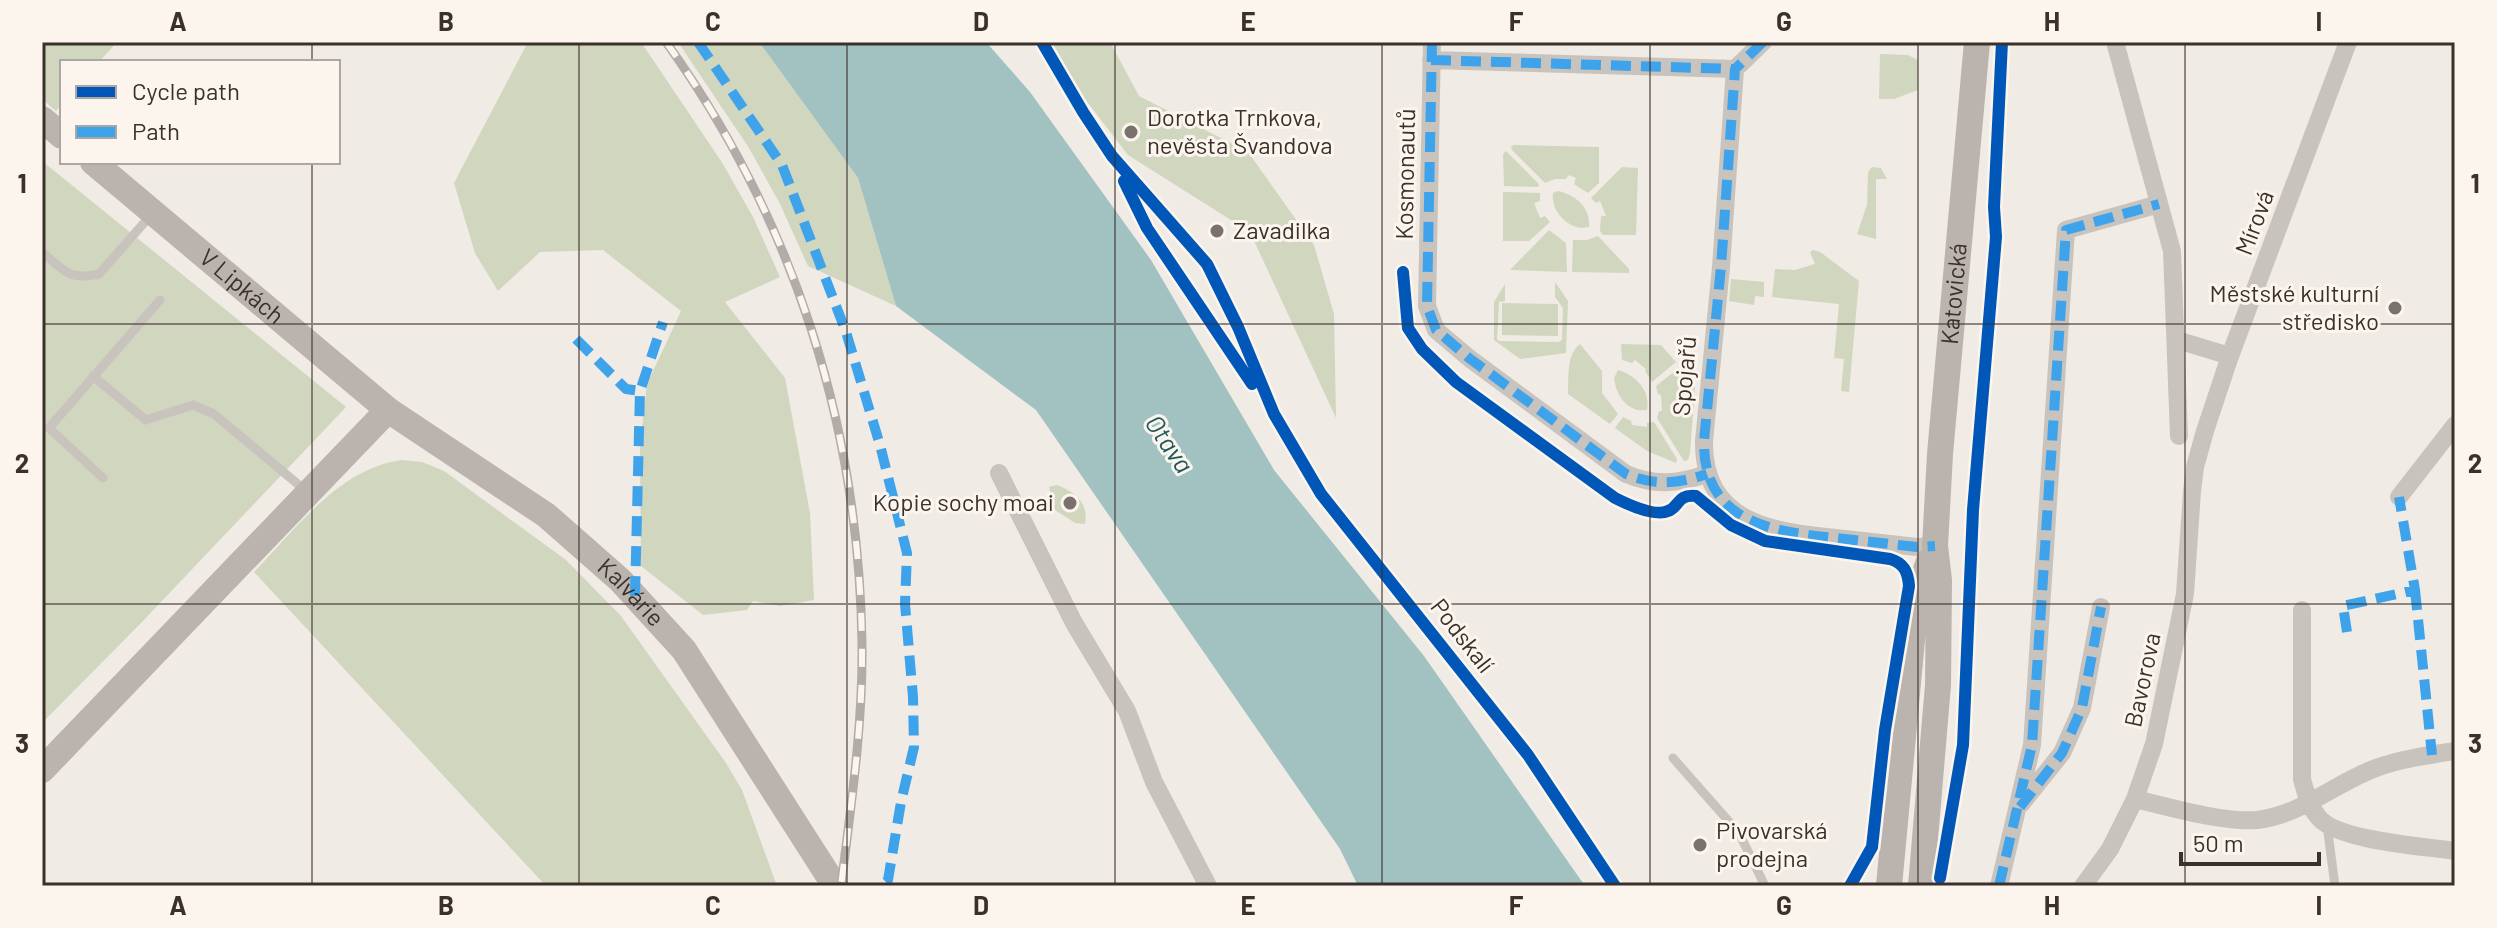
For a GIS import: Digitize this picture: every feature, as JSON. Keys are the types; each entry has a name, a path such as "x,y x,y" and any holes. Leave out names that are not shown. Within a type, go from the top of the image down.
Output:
{"street":[{"path":"1432,51 1735,69 1763,42"},
{"name":"Katovická","path":"1921,886 1938,685 1939,580 1935,546 1940,454 1977,42"},
{"path":"2115,42 2172,251 2179,436"},
{"name":"Mírová","path":"2195,467 2230,356 2348,42"},
{"name":"Kosmonautů","path":"1432,51 1427,306 1436,330 1626,474 1664,484 1707,474"},
{"name":"Spojařů","path":"1707,474 1704,441 1721,267 1735,69"},
{"path":"42,119 60,134"},
{"name":"V Lipkách","path":"95,164 388,410"},
{"path":"1999,886 2032,745 2066,230 2159,204"},
{"path":"2177,340 2230,356"},
{"path":"42,770 388,410"},
{"name":"Kalvárie","path":"388,410 546,515 620,580 684,650 835,886"},
{"path":"2399,497 2455,425"},
{"name":"Bavorova","path":"2083,886 2110,849 2135,799 2154,744 2185,594 2195,467"},
{"path":"999,473 1074,623 1127,711 1154,782 1208,886"},
{"path":"1707,474 1717,494 1732,510 1768,528 1812,536 1917,547 1935,546"},
{"name":"Katovická","path":"1889,886 1912,640 1922,581 1935,546"},
{"path":"2017,810 2062,753 2082,708 2101,607"},
{"path":"2302,610 2302,779 2309,803 2318,817 2336,831 2455,851"},
{"path":"2135,799 2224,818 2253,820 2278,817 2377,768 2455,751"}],"lane":[{"path":"42,252 71,275 99,274 154,213"},
{"path":"103,478 49,428 160,300"},
{"path":"93,376 146,420 193,405 214,414 308,494"},
{"path":"1673,758 1739,833 1765,886"},
{"path":"2327,825 2335,886"}],"green space":[{"path":"42,42 117,42 101,60 60,60 60,106 56,111 42,99"},
{"path":"528,42 641,42 723,164 753,217 780,277 725,302 785,378 810,513 814,600 780,606 753,601 747,610 703,615 641,566 640,446 647,384 681,311 603,250 540,252 498,291 475,253 454,183"},
{"path":"678,42 759,42 858,178 896,306 808,266 780,204 749,148"},
{"path":"1041,42 1110,42 1139,96 1248,152 1314,245 1334,314 1336,418 1250,232 1128,155"},
{"path":"1880,54 1908,55 1918,60 1918,90 1894,99 1879,99"},
{"path":"1511,146 1599,147 1599,183 1588,193 1574,184 1576,178 1569,175 1566,179 1545,183 1512,150"},
{"path":"1506,151 1539,184 1538,187 1504,186 1503,154"},
{"path":"42,161 346,407 42,723"},
{"path":"1622,167 1638,168 1636,235 1603,235 1600,231 1601,216 1606,216 1600,201 1596,203 1591,198"},
{"path":"1872,167 1881,168 1887,179 1876,179 1876,239 1857,234 1867,205 1868,172"},
{"path":"1558,191 1581,203 1588,214 1589,227 1575,226 1563,219 1553,200 1553,193"},
{"path":"1503,192 1540,193 1540,201 1534,203 1540,218 1545,216 1550,222 1529,241 1503,241"},
{"path":"1549,230 1566,243 1567,272 1510,270"},
{"path":"1598,236 1629,269 1629,273 1572,272 1573,240"},
{"path":"1813,250 1859,281 1849,392 1841,391 1844,359 1834,358 1839,304 1772,297 1775,269 1795,270 1815,264 1810,252"},
{"path":"1731,279 1764,282 1764,297 1755,296 1754,305 1729,301"},
{"path":"1555,282 1568,301 1566,353 1520,359 1494,340 1494,302 1505,284 1505,301 1499,302 1499,341 1558,342 1562,340 1563,308 1555,297"},
{"path":"1502,303 1558,304 1558,336 1502,335"},
{"path":"1580,344 1602,371 1602,393 1618,414 1610,424 1568,394 1570,360"},
{"path":"1621,344 1661,345 1676,362 1652,382 1646,369 1635,360 1632,363 1622,360"},
{"path":"1680,367 1695,387 1690,453 1688,460 1684,461 1657,418 1659,411 1662,411 1661,395 1656,386"},
{"path":"1618,370 1640,384 1647,396 1647,410 1634,409 1620,397 1614,378"},
{"path":"1623,417 1632,425 1647,427 1647,423 1654,422 1677,459 1676,463 1647,451 1615,428"},
{"path":"402,460 422,462 444,471 566,560 621,616 742,790 777,886 546,886 254,572 302,520 338,488 379,465"},
{"path":"1057,485 1070,491 1083,504 1085,524 1075,523 1055,510 1049,487"}],"water":[{"name":"Otava","path":"759,42 986,42 1030,92 1151,260 1274,470 1424,656 1585,886 1358,886 1340,849 1036,410 896,306 858,178"}],"railway":[{"path":"666,42 711,110 750,181 783,253 811,328 832,404 848,483 858,563 862,644 858,735 841,886"}],"marked path":[{"path":"698,42 782,165 846,332 880,445 907,553 905,604 914,747 888,880 882,886"},
{"path":"1432,42 1427,306 1436,330 1626,474 1666,482 1707,474"},
{"path":"1763,42 1735,69 1721,267 1704,441 1707,468 1715,489 1728,506 1745,518 1765,526 1812,535 1917,547 1935,546"},
{"path":"1431,60 1735,69"},
{"path":"1999,886 2032,745 2066,230 2159,204"},
{"path":"635,596 640,391 663,322"},
{"path":"576,339 626,389 640,391"},
{"path":"2347,632 2343,606 2415,590 2399,497"},
{"path":"2415,590 2432,755"},
{"path":"2020,807 2062,753 2082,708 2101,607"}],"cycle path":[{"name":"Podskalí","path":"1042,42 1112,156 1207,264 1238,327 1274,414 1321,494 1528,755 1615,886"},
{"path":"1940,878 1963,745 1973,510 1996,237 1994,207 2002,42"},
{"path":"1124,181 1147,228 1252,384"},
{"path":"1403,272 1408,328 1422,349 1456,382 1615,498 1641,509 1662,512 1672,509 1685,497 1696,496 1731,525 1765,541 1890,559 1904,569 1909,586 1885,730 1872,847 1850,886"}],"place":[{"name":"Dorotka Trnkova, nevěsta Švandova","path":"1131,132"},
{"name":"Zavadilka","path":"1217,231"},
{"name":"Městské kulturní středisko","path":"2395,308"},
{"name":"Kopie sochy moai","path":"1070,503"},
{"name":"Pivovarská prodejna","path":"1700,845"}]}
